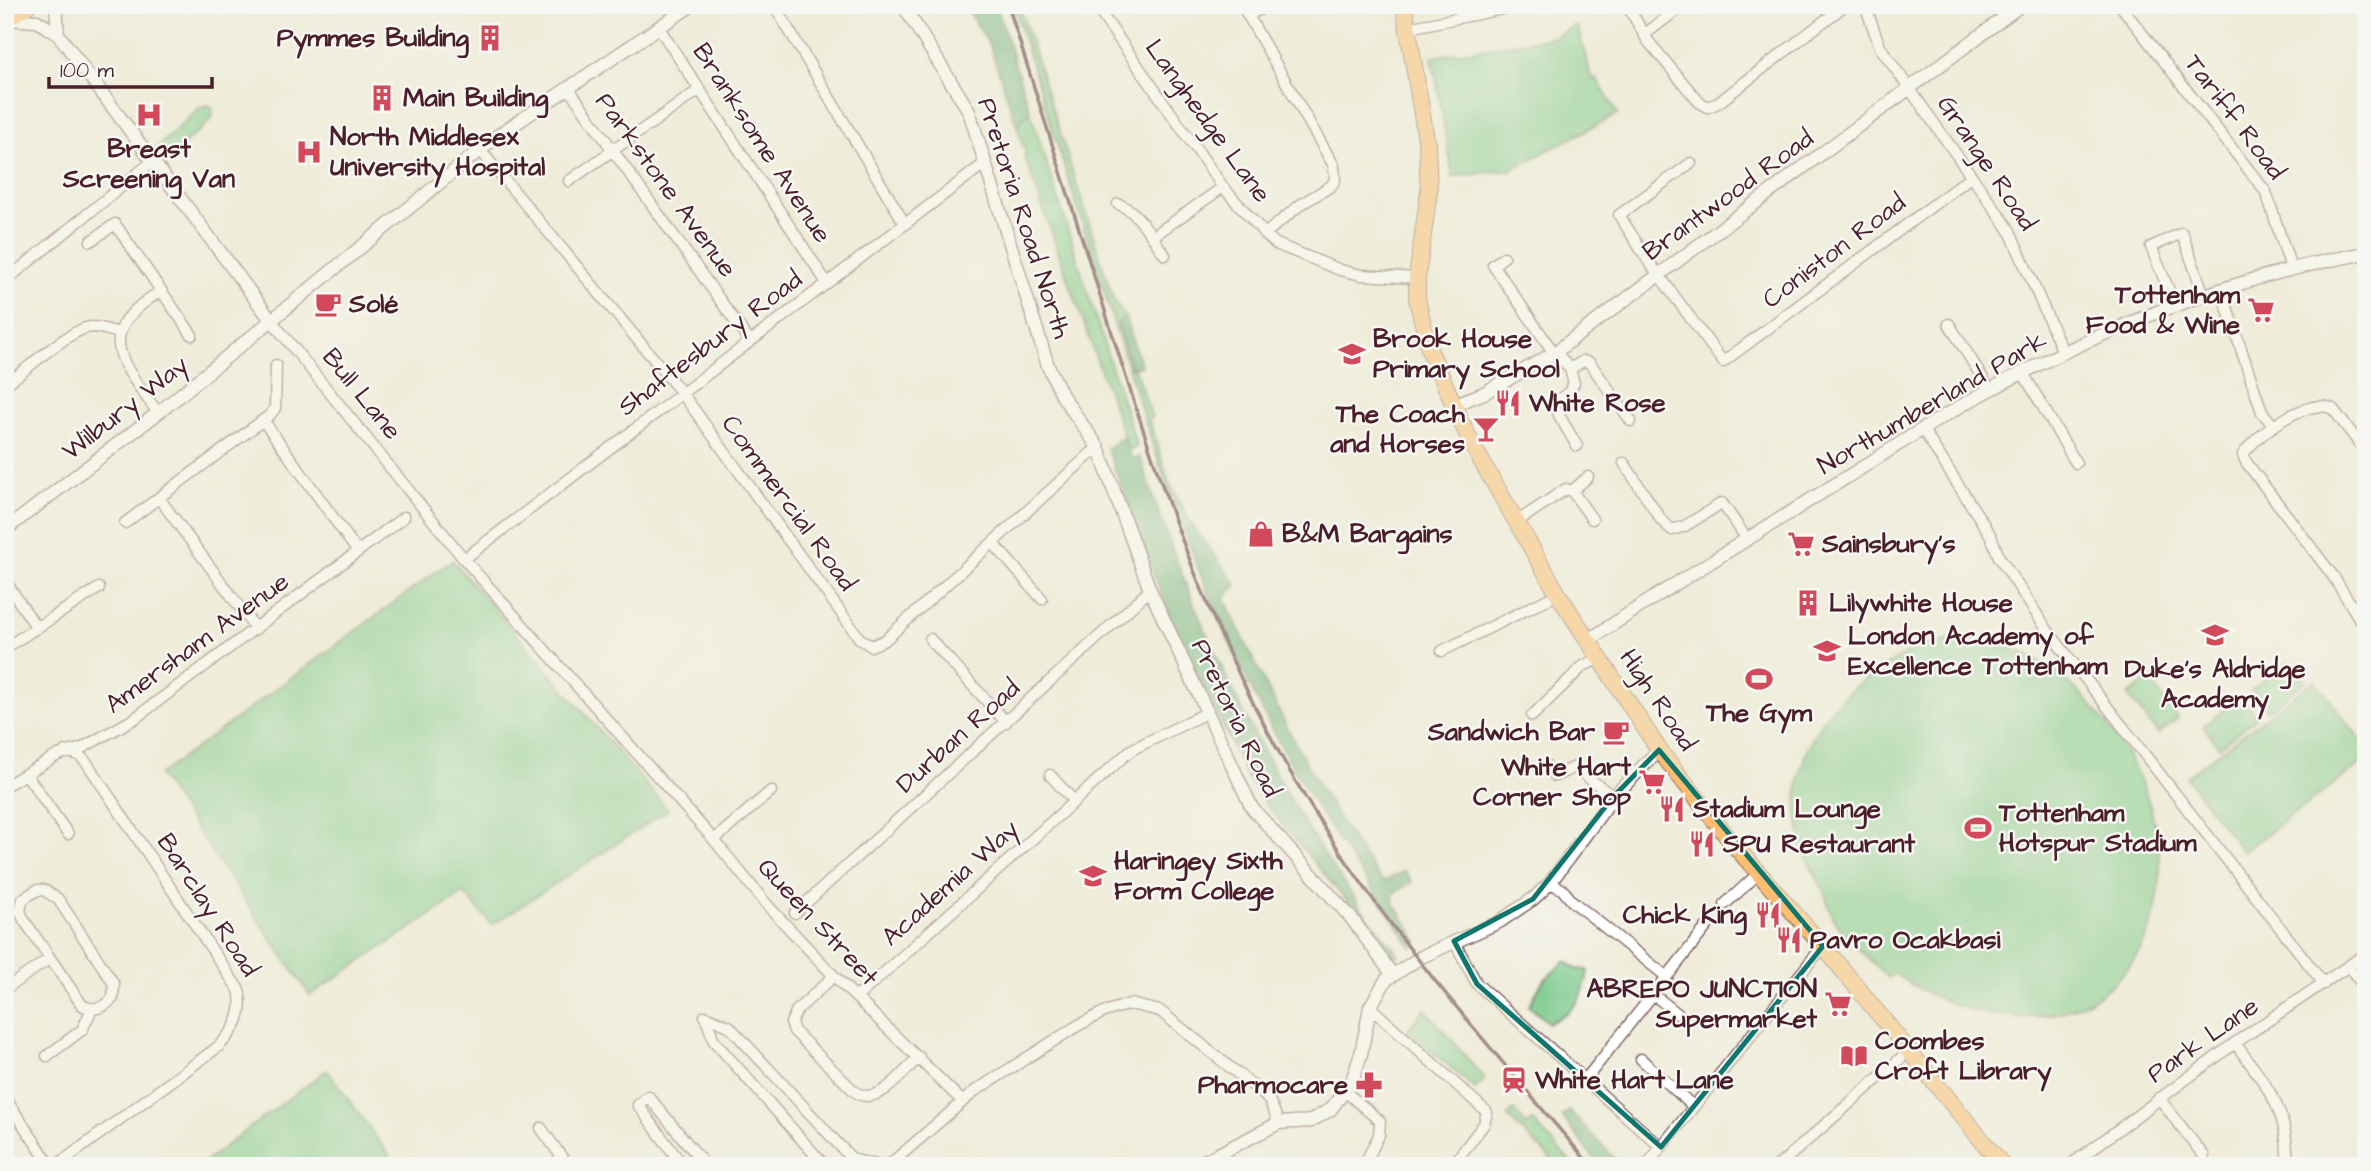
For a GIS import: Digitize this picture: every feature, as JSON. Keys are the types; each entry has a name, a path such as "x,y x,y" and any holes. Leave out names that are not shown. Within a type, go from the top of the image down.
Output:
{"highway":[{"path":"5,18 27,5"}],"main road":[{"name":"High Road","path":"1404,5 1427,145 1429,191 1416,278 1420,316 1429,349 1453,405 1515,523 1659,750 2003,1166"}],"street":[{"path":"56,5 58,34"},
{"name":"Wilbury Way","path":"5,530 158,413 480,150 692,5"},
{"path":"774,5 905,224"},
{"name":"Pretoria Road North","path":"903,5 970,111 984,164 1048,366 1063,397 1098,447"},
{"name":"Langhedge Lane","path":"1095,5 1223,187 1276,244 1340,270 1361,275 1416,278"},
{"path":"1265,234 1300,205 1331,186 1335,174 1334,166 1245,10 1266,5"},
{"path":"1627,5 1644,35 1699,102 1708,107 1718,103 1845,5"},
{"path":"1644,35 1683,5"},
{"name":"Grange Road","path":"1865,5 1877,42 2009,229 2063,352"},
{"name":"Brantwood Road","path":"1453,405 1496,387 1555,352 2021,5"},
{"name":"Tariff Road","path":"2120,5 2266,192 2291,268"},
{"path":"1408,28 1513,7"},
{"path":"5,18 37,21 58,34"},
{"name":"Branksome Avenue","path":"659,28 827,283"},
{"name":"Bull Lane","path":"58,34 271,320 464,559 650,768"},
{"name":"Parkstone Avenue","path":"569,89 750,342"},
{"path":"569,181 699,90"},
{"name":"Commercial Road","path":"480,150 682,393 860,639 871,646 885,640 1098,447"},
{"path":"5,281 153,161"},
{"path":"1658,275 1619,215 1690,163"},
{"name":"Shaftesbury Road","path":"464,559 984,164"},
{"name":"Coniston Road","path":"1658,275 1723,362 1972,176"},
{"path":"1152,237 1223,187"},
{"path":"1118,204 1128,207 1165,255"},
{"path":"91,241 116,223 192,335"},
{"path":"2175,305 2151,247 2182,233 2204,295"},
{"name":"Northumberland Park","path":"1589,640 1747,538 1923,430 1990,390 2063,352 2175,305 2221,289 2291,268 2366,253"},
{"path":"1504,257 1493,265 1570,369 1574,379 1573,387 1553,405 1577,446"},
{"path":"2221,289 2262,412 2274,426"},
{"path":"158,413 118,351 119,333 130,311 161,291"},
{"path":"1949,324 1990,390"},
{"path":"5,385 36,363 69,334 92,327 119,333"},
{"path":"1570,369 1583,361 1590,363 1631,421"},
{"path":"276,365 273,423 276,440"},
{"path":"2023,373 2076,463"},
{"path":"2366,452 2330,407 2288,416 2245,451 2244,459 2333,576 2366,629"},
{"path":"125,523 263,420 275,408"},
{"path":"263,420 358,552"},
{"path":"1923,430 2041,621 2324,984"},
{"name":"Pretoria Road","path":"1098,447 1150,590 1252,808 1352,919 1392,974"},
{"path":"1624,463 1662,521 1672,530 1722,503 1747,538"},
{"path":"1572,491 1588,478"},
{"path":"1515,523 1566,489 1572,491 1592,519"},
{"path":"159,498 256,629"},
{"name":"Amersham Avenue","path":"5,786 65,751 99,739 134,719 404,517"},
{"path":"993,543 1042,599"},
{"path":"5,582 37,628"},
{"path":"5,649 99,588"},
{"name":"Durban Road","path":"795,913 1150,590"},
{"path":"1441,651 1558,594"},
{"path":"930,639 1006,722"},
{"path":"1532,716 1583,666 1601,657"},
{"name":"Academia Way","path":"856,998 1131,750 1206,713"},
{"path":"87,763 86,752 99,739"},
{"path":"1195,1166 1279,1124 1311,1121 1331,1109 1347,1093 1362,1054 1370,1007 1380,986 1392,974 1454,941 1516,913 1550,883 1613,797 1659,750"},
{"name":"Barclay Road","path":"54,1166 218,1046 234,1028 242,1004 239,990 87,763 79,755 65,751"},
{"path":"1546,765 1555,776 1575,767 1613,797"},
{"name":"Queen Street","path":"650,768 768,906 834,976 961,1100"},
{"path":"26,774 68,834"},
{"path":"1050,775 1074,801"},
{"path":"714,840 771,791"},
{"path":"1725,904 1759,873"},
{"path":"1550,883 1562,889 1572,901 1667,977"},
{"path":"37,890 44,890 58,899 114,984 115,994 109,1003 92,1009 82,1005 49,959 20,911 23,899 37,890"},
{"path":"1585,1080 1708,925"},
{"path":"1454,941 1477,984 1661,1147"},
{"path":"1646,1166 1823,946"},
{"name":"Park Lane","path":"2069,1166 2235,1043 2366,954"},
{"path":"5,989 49,959"},
{"path":"2349,967 2366,989"},
{"path":"834,976 797,1010 791,1023 794,1031 854,1091 862,1097 871,1098 882,1092 919,1057"},
{"path":"1654,995 1683,1018"},
{"path":"888,1166 961,1100 1077,1026 1104,1012 1130,1004 1151,1008 1175,1021 1262,1093 1270,1102 1279,1124"},
{"path":"1370,1007 1487,1112 1485,1124 1452,1166"},
{"path":"47,1056 82,1030 92,1009"},
{"path":"825,1166 714,1041 705,1016 729,1026 852,1159 880,1166"},
{"path":"2235,1043 2278,1106 2287,1134 2287,1166"},
{"path":"1778,1166 1908,1052"},
{"path":"1641,1059 1694,1107"},
{"path":"757,1090 772,1074"},
{"path":"1347,1093 1380,1121 1379,1135 1364,1166"},
{"path":"682,1166 638,1105 648,1097 706,1166"},
{"path":"5,1098 54,1166"},
{"path":"2159,1098 2204,1156"},
{"path":"541,1128 568,1166"},
{"path":"673,1153 687,1143"}],"highlighted area":[{"path":"1659,750 1823,946 1661,1147 1477,984 1454,941 1533,899 1613,797"}],"green space":[{"path":"965,5 996,5 1030,111 1017,126 990,46"},
{"path":"1013,5 1019,5 1114,301 1125,317 1118,323 1131,368 1134,368 1152,417 1149,419 1170,485 1194,528 1184,532 1153,446"},
{"path":"1577,25 1592,80 1596,78 1618,114 1510,170 1453,177 1432,57 1553,37"},
{"path":"208,105 213,108 212,119 165,161 160,162 153,153 154,150 200,107"},
{"path":"1030,111 1137,447 1129,450 1024,155 1026,154 1017,126"},
{"path":"1125,317 1141,366 1131,368 1118,323"},
{"path":"1123,437 1132,459 1140,457 1187,586 1215,652 1281,783 1357,902 1399,955 1391,959 1380,941 1267,806 1248,779 1167,610 1107,448"},
{"path":"1194,528 1237,585 1224,598 1296,744 1336,815 1383,882 1405,871 1412,882 1394,893 1393,901 1418,941 1412,948 1316,806 1260,707 1227,638 1184,532"},
{"path":"452,560 668,810 492,925 464,893 310,995 159,775"},
{"name":"Tottenham Hotspur Stadium","path":"1970,638 2009,648 2044,664 2089,702 2102,718 2143,786 2159,853 2154,914 2131,964 2090,1000 2036,1017 1970,1009 1894,974 1888,978 1852,943 1834,919 1823,888 1806,856 1798,825 1799,778 1814,735 1827,715 1863,681 1900,657 1940,642"},
{"path":"2289,661 2305,681 2267,711 2251,690"},
{"path":"2149,679 2178,718 2158,734 2128,696"},
{"path":"2315,680 2366,747 2366,760 2243,852 2186,777"},
{"path":"2241,697 2257,717 2219,747 2203,726"},
{"path":"1566,961 1576,969 1588,970 1584,989 1572,1008 1549,1023 1529,1006 1543,981"},
{"path":"1425,1009 1485,1079 1475,1089 1407,1030"},
{"path":"327,1070 397,1166 199,1166"},
{"path":"1514,1110 1526,1125 1533,1121 1574,1166 1558,1166 1507,1116"},
{"path":"1569,1111 1622,1166 1600,1166 1562,1117"}],"railway":[{"path":"1008,5 1162,486 1205,598 1255,708 1317,816 1389,921 1467,1020 1591,1166"}],"place":[{"name":"Pymmes Building","path":"490,38"},
{"name":"Main Building","path":"382,98"},
{"name":"Breast Screening Van","path":"149,115"},
{"name":"North Middlesex University Hospital","path":"309,152"},
{"name":"Solé","path":"328,304"},
{"name":"Tottenham Food & Wine","path":"2261,310"},
{"name":"Brook House Primary School","path":"1352,354"},
{"name":"White Rose","path":"1508,403"},
{"name":"The Coach and Horses","path":"1486,429"},
{"name":"B&M Bargains","path":"1261,534"},
{"name":"Sainsbury's","path":"1801,544"},
{"name":"Lilywhite House","path":"1808,603"},
{"name":"Duke's Aldridge Academy","path":"2215,635"},
{"name":"London Academy of Excellence Tottenham","path":"1827,651"},
{"name":"The Gym","path":"1759,679"},
{"name":"Sandwich Bar","path":"1616,732"},
{"name":"White Hart Corner Shop","path":"1652,782"},
{"name":"Stadium Lounge","path":"1672,809"},
{"name":"Tottenham Hotspur Stadium","path":"1978,828"},
{"name":"SPU Restaurant","path":"1702,844"},
{"name":"Haringey Sixth Form College","path":"1093,876"},
{"name":"Chick King","path":"1768,915"},
{"name":"Pavro Ocakbasi","path":"1789,940"},
{"name":"ABREPO JUNCTION Supermarket","path":"1838,1004"},
{"name":"Coombes Croft Library","path":"1854,1056"},
{"name":"White Hart Lane","path":"1514,1080"},
{"name":"Pharmocare","path":"1369,1085"}]}
